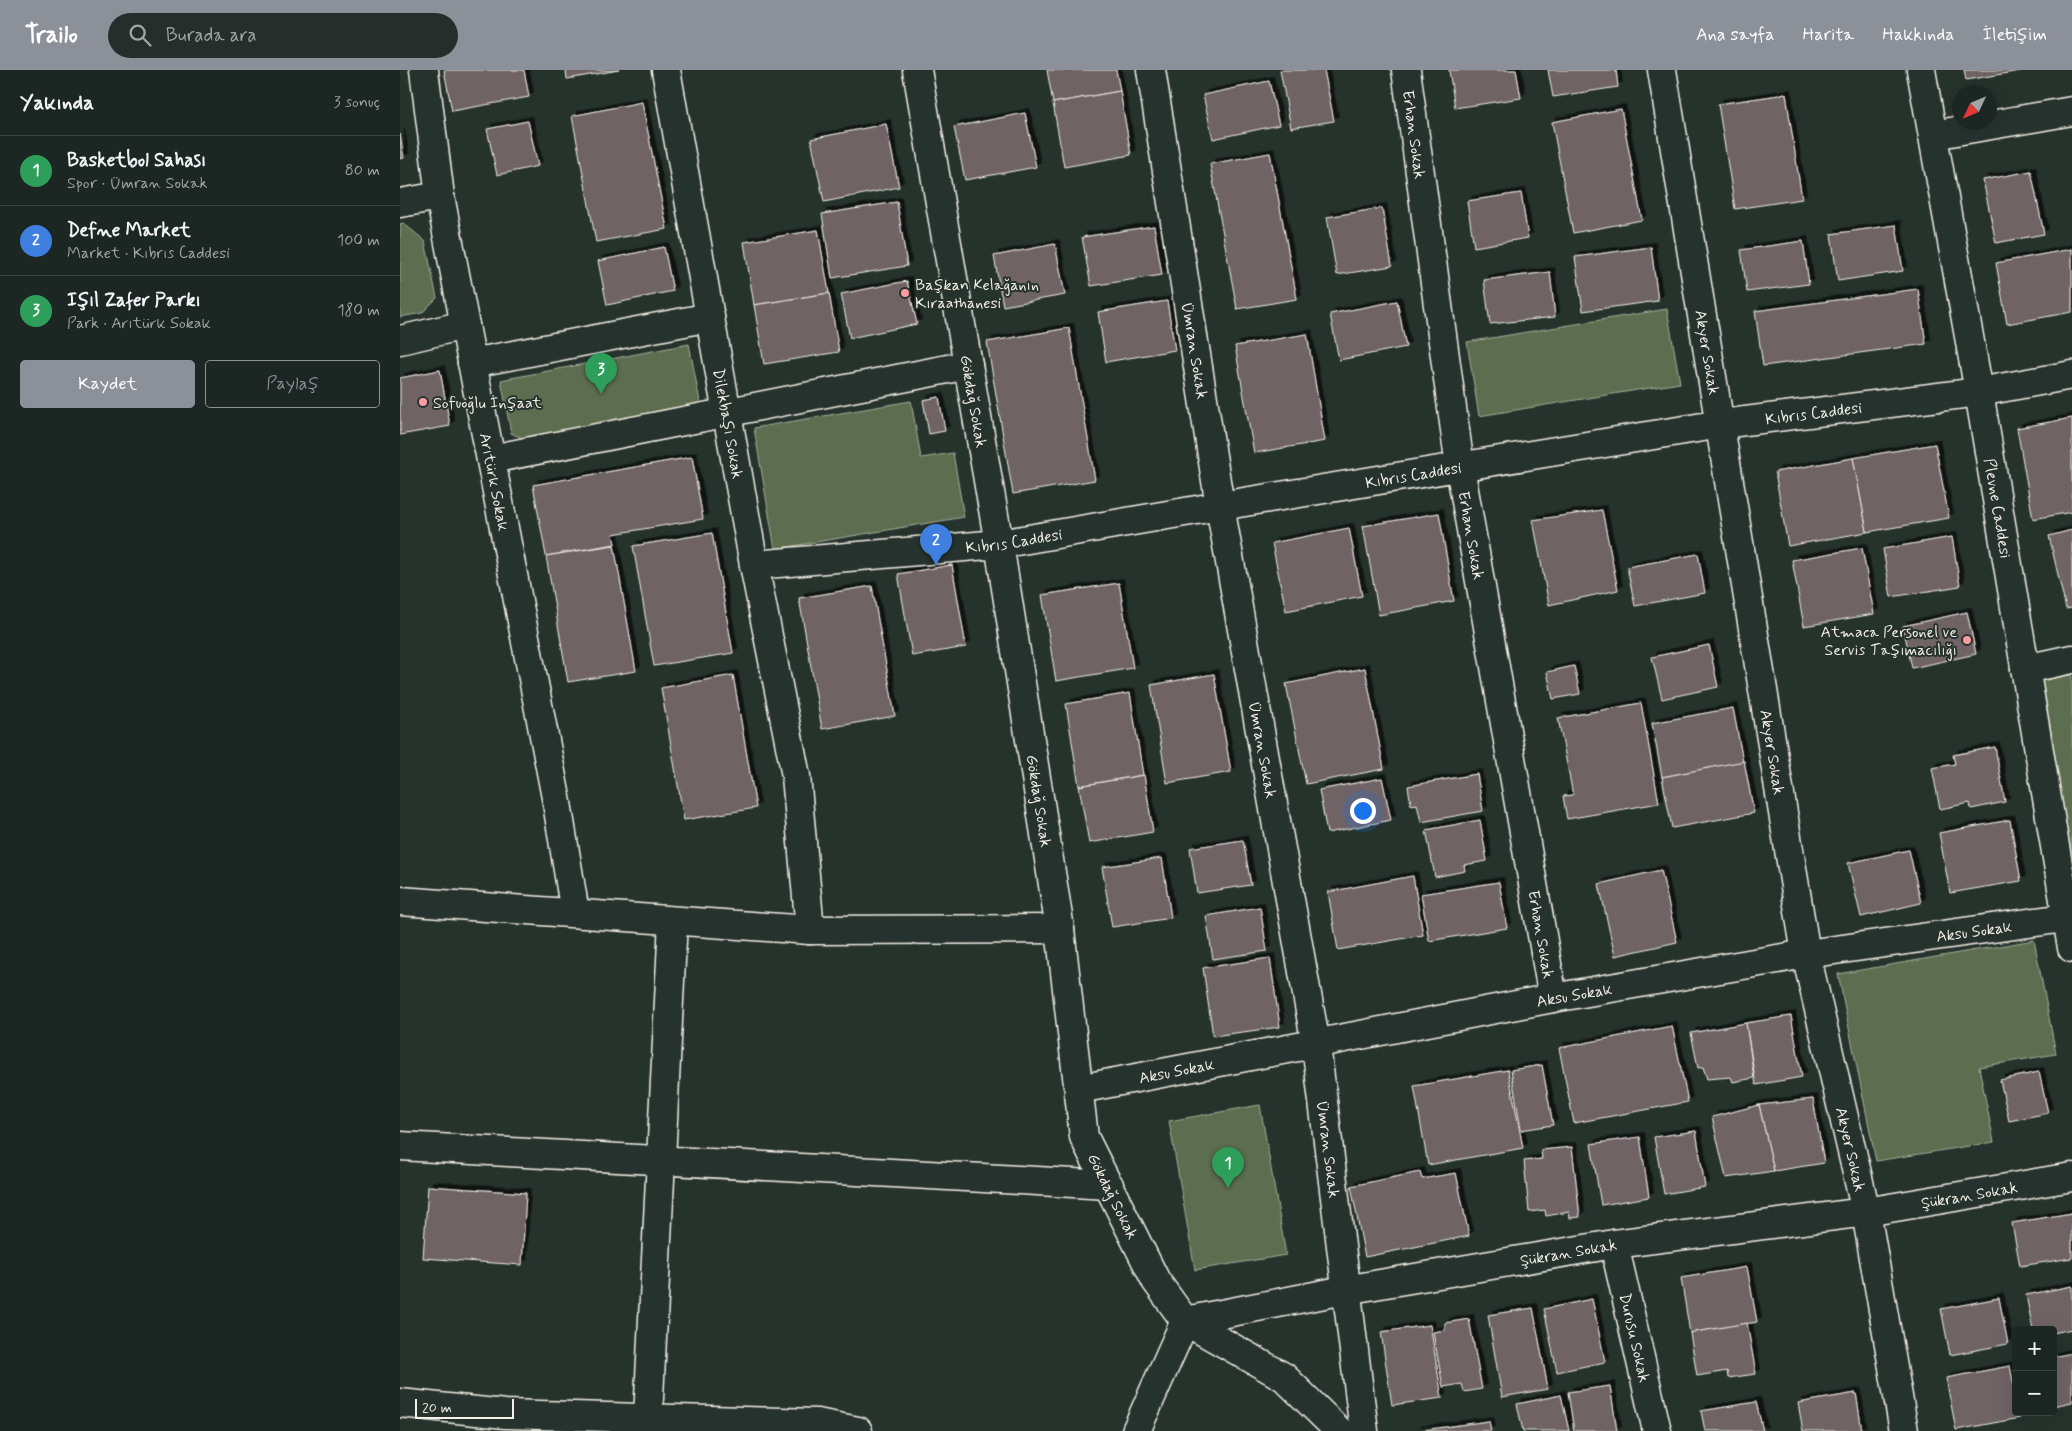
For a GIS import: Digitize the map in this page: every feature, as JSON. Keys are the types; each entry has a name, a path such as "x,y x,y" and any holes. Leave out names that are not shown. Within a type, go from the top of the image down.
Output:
{"street":[{"name":"Arıtürk Sokak","path":"424,70 440,196 557,803 575,913"},
{"name":"Dilekbaşı Sokak","path":"666,70 754,565 796,776 810,930"},
{"name":"Gökdağ Sokak","path":"917,70 999,544 1060,929 1084,1137 1156,1281 1185,1321 1284,1377 1339,1431"},
{"name":"Ümran Sokak","path":"1151,70 1220,506 1316,1045 1364,1431"},
{"name":"Erhan Sokak","path":"1406,70 1460,467 1554,998"},
{"name":"Akyer Sokak","path":"1662,70 1806,954 1866,1212 1904,1431"},
{"name":"Plevne Caddesi","path":"1921,70 1979,392 2069,917 2072,948"},
{"path":"1933,135 2072,111"},
{"path":"400,203 440,196"},
{"path":"472,363 710,317"},
{"path":"400,340 465,326"},
{"path":"491,459 968,365"},
{"name":"Kıbrıs Caddesi","path":"754,565 999,544 1721,424 1979,392 2072,376"},
{"path":"2025,669 2072,659"},
{"path":"400,901 810,930 1060,929"},
{"name":"Aksu Sokak","path":"1079,1089 1554,998 1806,954 2069,917"},
{"path":"648,1418 673,921"},
{"path":"400,1146 1109,1185"},
{"name":"Şükran Sokak","path":"1185,1321 1345,1290 1614,1244 1866,1212 2072,1177"},
{"name":"Durusu Sokak","path":"1614,1244 1657,1431"},
{"path":"1136,1431 1185,1321"},
{"path":"400,1402 505,1422 648,1418 858,1431"}],"green space":[{"path":"403,223 425,241 437,298 422,313 400,317 400,224"},
{"path":"1667,309 1680,383 1479,416 1467,342"},
{"path":"689,344 701,407 526,440 511,433 501,380"},
{"path":"911,401 921,458 953,453 964,517 775,549 754,428"},
{"path":"2072,668 2072,857 2038,674"},
{"path":"2034,940 2056,1054 1979,1067 1994,1142 1876,1161 1838,974"},
{"path":"1260,1105 1286,1255 1195,1270 1169,1121"}],"building":[{"path":"444,70 524,70 529,97 452,111"},
{"path":"566,70 619,70 567,79"},
{"path":"1047,70 1116,70 1120,91 1053,103"},
{"path":"1280,70 1324,70 1334,121 1291,128"},
{"path":"1449,70 1516,70 1521,98 1455,108"},
{"path":"1548,70 1616,70 1618,87 1553,97"},
{"path":"1964,70 2026,70 1966,80"},
{"path":"1269,81 1279,125 1213,139 1203,95"},
{"path":"1120,91 1131,155 1064,167 1053,103"},
{"path":"1786,94 1802,199 1735,209 1718,104"},
{"path":"642,102 667,229 596,242 572,116"},
{"path":"1621,109 1642,220 1573,233 1552,122"},
{"path":"1025,113 1036,167 965,180 954,127"},
{"path":"528,121 538,166 497,175 487,129"},
{"path":"886,124 899,187 824,202 811,139"},
{"path":"400,134 404,158 400,159"},
{"path":"1270,153 1297,299 1237,309 1210,164"},
{"path":"2031,171 2044,234 1996,243 1983,180"},
{"path":"1521,193 1528,238 1474,247 1467,201"},
{"path":"897,202 907,266 832,278 822,214"},
{"path":"1382,208 1392,266 1337,275 1327,217"},
{"path":"1896,225 1903,271 1838,281 1831,234"},
{"path":"1154,226 1162,275 1091,286 1082,237"},
{"path":"818,230 829,293 754,305 744,242"},
{"path":"1803,241 1809,284 1747,292 1741,250"},
{"path":"1055,244 1065,295 1003,306 994,256"},
{"path":"664,247 673,291 607,305 598,261"},
{"path":"1651,247 1658,301 1583,311 1575,257"},
{"path":"2072,249 2072,312 2007,324 1996,263"},
{"path":"1550,272 1555,317 1490,324 1484,280"},
{"path":"907,281 917,324 850,338 841,294"},
{"path":"1918,289 1926,344 1763,366 1755,311"},
{"path":"829,293 839,352 764,364 754,305"},
{"path":"1167,301 1175,350 1106,362 1098,312"},
{"path":"1397,301 1406,347 1339,360 1330,314"},
{"path":"1069,328 1095,480 1013,494 987,342"},
{"path":"1307,334 1325,441 1254,453 1235,346"},
{"name":"Sofuoğlu İnşaat","path":"440,370 450,426 400,435 400,378"},
{"path":"939,397 945,431 929,434 923,400"},
{"path":"2072,418 2072,512 2033,519 2017,428"},
{"path":"1935,444 1949,518 1867,532 1853,458"},
{"path":"692,457 703,519 613,534 615,544 546,556 533,485"},
{"path":"1853,458 1867,532 1788,546 1775,472"},
{"path":"1602,510 1618,590 1549,605 1533,520"},
{"path":"1439,513 1454,601 1379,615 1363,526"},
{"path":"1349,528 1362,596 1286,611 1272,543"},
{"path":"2072,530 2072,608 2066,609 2049,536"},
{"path":"712,533 733,653 654,666 633,546"},
{"path":"1952,537 1960,586 1891,597 1883,549"},
{"path":"614,545 636,671 568,682 546,556"},
{"path":"1862,548 1874,614 1804,626 1792,560"},
{"path":"1698,554 1705,593 1635,606 1627,567"},
{"path":"952,565 966,647 912,656 898,574"},
{"path":"1119,583 1133,668 1056,681 1042,595"},
{"path":"872,586 895,716 822,729 799,598"},
{"path":"1967,612 1976,654 1912,668 1903,626"},
{"path":"1709,645 1718,687 1662,699 1652,657"},
{"path":"1574,666 1580,694 1553,699 1547,672"},
{"path":"1365,668 1384,769 1306,784 1286,684"},
{"path":"1214,674 1231,772 1167,783 1151,685"},
{"path":"733,675 756,808 684,820 661,688"},
{"path":"1130,693 1143,775 1079,786 1066,704"},
{"path":"1641,703 1659,803 1567,819 1563,796 1573,795 1558,718"},
{"path":"1733,708 1743,762 1662,777 1652,723"},
{"path":"1995,747 2005,802 1971,809 1970,803 1940,809 1932,768 1955,764 1953,755"},
{"path":"1744,761 1754,813 1672,828 1662,777"},
{"path":"1477,774 1483,811 1421,822 1417,804 1411,805 1408,786"},
{"path":"1144,775 1153,832 1089,843 1079,786"},
{"path":"1382,778 1391,820 1327,833 1319,790"},
{"path":"1480,820 1487,861 1464,865 1465,871 1435,877 1426,830"},
{"path":"2010,820 2021,881 1950,893 1939,833"},
{"path":"1243,840 1251,885 1197,893 1190,848"},
{"path":"1909,850 1921,903 1861,917 1848,863"},
{"path":"1162,858 1171,918 1112,927 1102,867"},
{"path":"1661,870 1677,942 1615,956 1599,884"},
{"path":"1413,876 1423,935 1338,950 1328,892"},
{"path":"1499,882 1507,928 1429,941 1421,894"},
{"path":"1260,907 1267,951 1213,959 1206,916"},
{"path":"1270,958 1280,1027 1213,1036 1203,968"},
{"path":"1791,1016 1802,1077 1756,1085 1746,1023"},
{"path":"1746,1023 1754,1078 1733,1082 1731,1077 1707,1079 1703,1067 1698,1068 1691,1033"},
{"path":"1672,1026 1688,1102 1574,1123 1559,1048"},
{"path":"1542,1065 1553,1125 1521,1130 1511,1070"},
{"path":"1508,1070 1523,1148 1428,1165 1414,1086"},
{"path":"2039,1072 2048,1113 2009,1121 2000,1080"},
{"path":"1813,1099 1824,1163 1774,1171 1759,1105"},
{"path":"1759,1105 1774,1171 1726,1178 1712,1117"},
{"path":"1696,1131 1705,1187 1664,1194 1654,1137"},
{"path":"1640,1137 1649,1197 1601,1205 1591,1144"},
{"path":"1572,1147 1580,1217 1570,1218 1569,1212 1546,1216 1545,1210 1529,1212 1524,1161 1542,1159 1541,1150"},
{"path":"1420,1172 1422,1179 1456,1173 1469,1236 1365,1257 1351,1186"},
{"path":"428,1186 526,1193 522,1265 423,1258"},
{"path":"2072,1213 2072,1258 2020,1266 2012,1223"},
{"path":"1747,1267 1757,1322 1690,1333 1681,1278"},
{"path":"2072,1286 2072,1329 2057,1332 2057,1326 2032,1326 2026,1295"},
{"path":"1999,1298 2008,1344 1950,1355 1941,1309"},
{"path":"1592,1299 1605,1362 1557,1372 1544,1309"},
{"path":"1533,1308 1548,1389 1502,1397 1488,1315"},
{"path":"1469,1319 1482,1389 1464,1392 1462,1384 1443,1387 1433,1332 1445,1330 1445,1323"},
{"path":"1747,1323 1756,1374 1728,1378 1727,1371 1697,1376 1690,1333"},
{"path":"1430,1325 1442,1398 1392,1405 1381,1332"},
{"path":"2072,1353 2072,1402 2057,1405 2057,1371 2057,1356"},
{"path":"2010,1366 2012,1376 2012,1416 2020,1416 2020,1418 1956,1430 1946,1378"},
{"path":"1610,1386 1617,1431 1574,1431 1568,1392"},
{"path":"1856,1393 1862,1431 1803,1431 1798,1403"},
{"path":"1561,1395 1569,1431 1523,1431 1517,1404"},
{"path":"1756,1402 1763,1431 1705,1431 1701,1411"},
{"path":"1489,1421 1491,1431 1416,1431"}],"place":[{"name":"Başkan Kelağanın Kıraathanesi","path":"905,293"},
{"name":"Işıl Zafer Parkı","path":"601,394"},
{"name":"Sofuoğlu İnşaat","path":"423,402"},
{"name":"Defne Market","path":"936,565"},
{"name":"Atmaca Personel ve Servis Taşımacılığı","path":"1967,640"},
{"name":"Basketbol Sahası","path":"1228,1188"}]}
